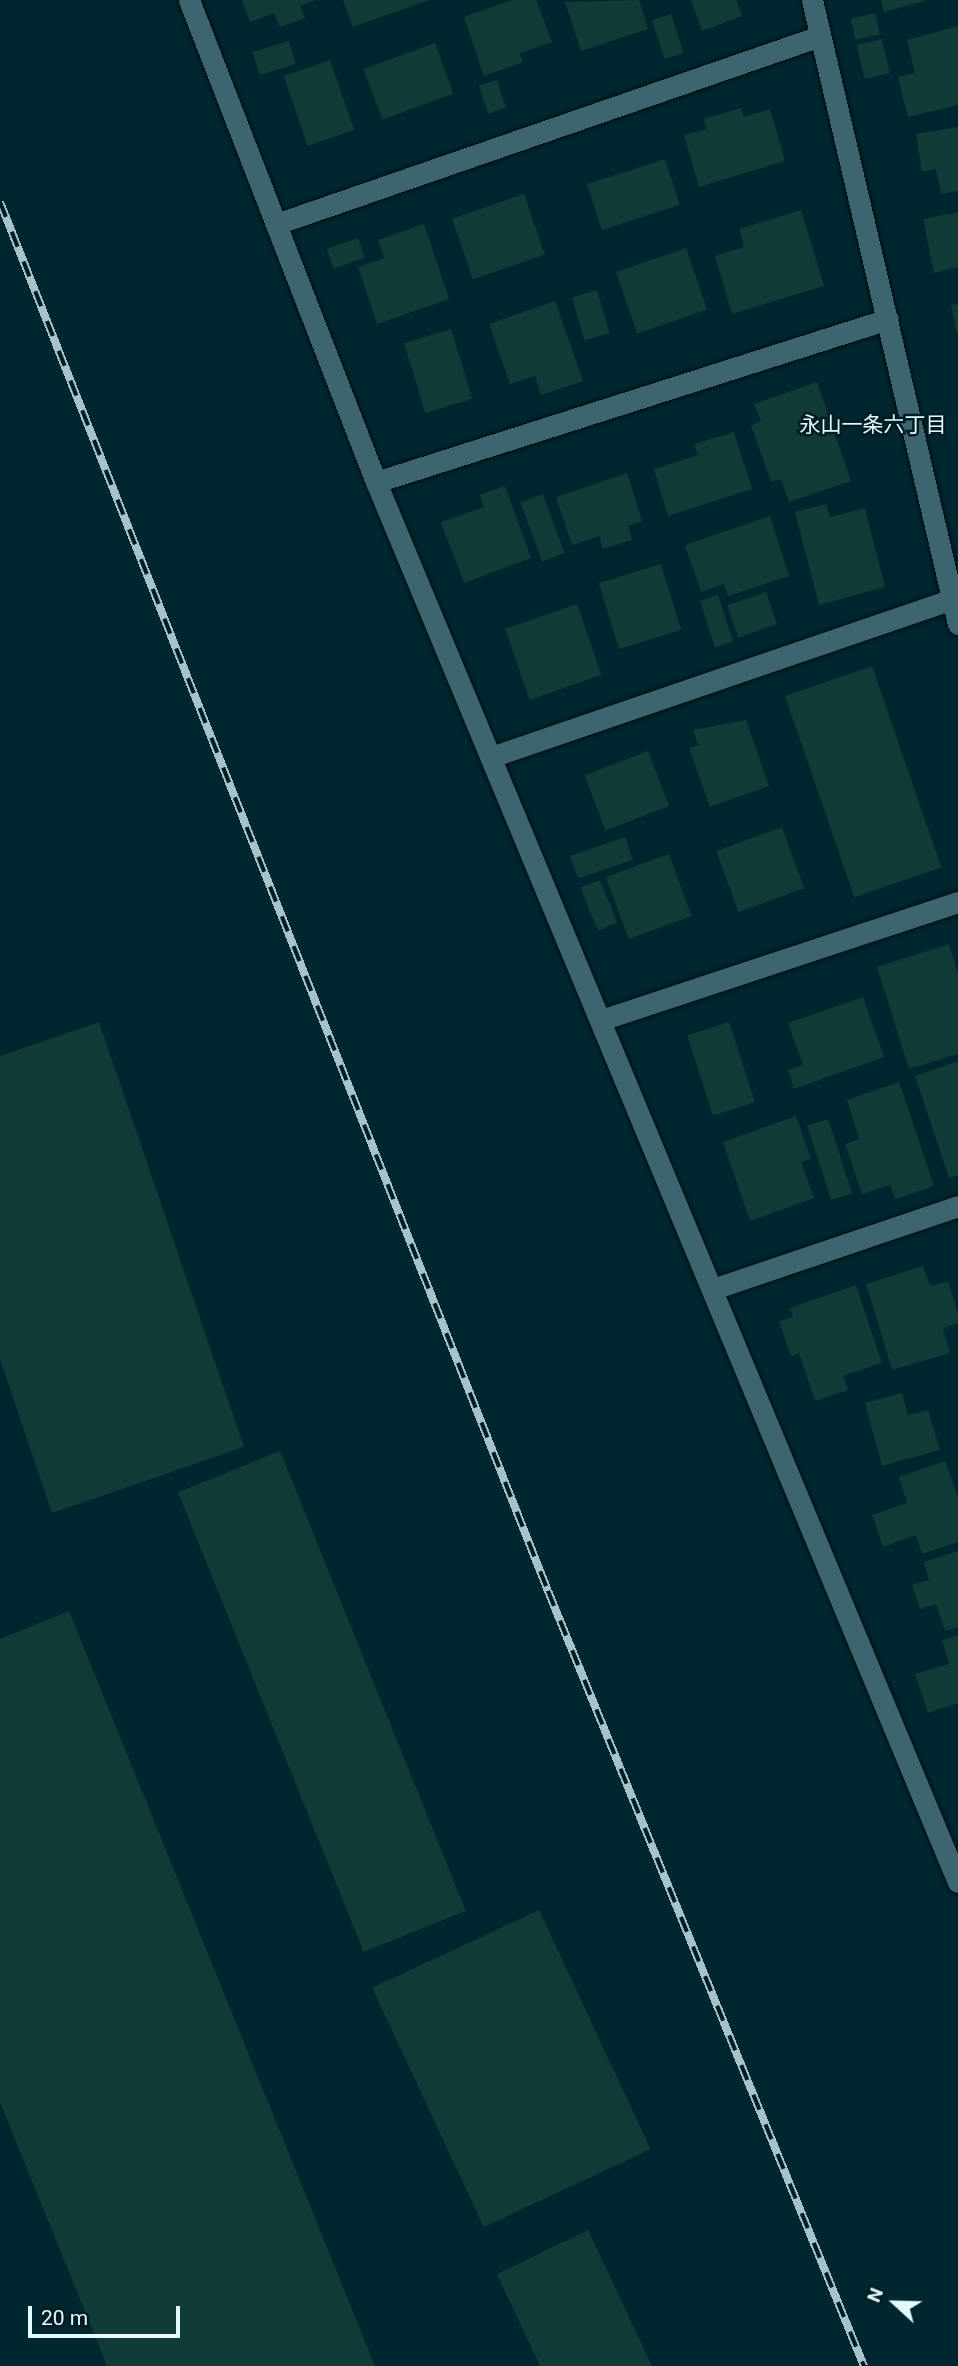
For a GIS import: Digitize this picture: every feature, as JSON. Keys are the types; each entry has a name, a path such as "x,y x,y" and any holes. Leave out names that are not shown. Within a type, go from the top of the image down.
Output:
{"street":[{"path":"189,0 279,223 376,482 958,1882"},
{"path":"812,0 958,624"},
{"path":"279,223 820,36"},
{"path":"376,482 888,319"},
{"path":"491,757 952,599"},
{"path":"601,1020 958,902"},
{"path":"713,1289 958,1206"}],"building":[{"path":"242,0 315,0 300,6 305,18 280,27 274,13 250,22"},
{"path":"343,0 429,0 353,27"},
{"path":"512,0 536,0 552,42 520,53 523,62 484,76 464,17"},
{"path":"639,0 648,29 581,51 565,2"},
{"path":"691,0 736,0 742,16 702,31"},
{"path":"881,0 925,0 925,1 884,12"},
{"path":"875,13 880,34 856,40 851,19"},
{"path":"671,14 684,53 665,59 652,20"},
{"path":"958,26 958,105 908,117 898,77 915,73 907,40"},
{"path":"882,39 890,73 865,79 857,45"},
{"path":"289,41 296,64 260,75 253,52"},
{"path":"435,43 453,94 382,120 364,69"},
{"path":"330,60 354,130 308,146 284,76"},
{"path":"497,80 506,108 488,113 479,86"},
{"path":"741,108 744,117 770,109 785,161 699,187 684,135 707,129 703,119"},
{"path":"958,127 958,191 941,194 936,169 922,172 916,134"},
{"path":"665,159 680,205 602,230 587,184"},
{"path":"524,194 545,255 473,279 452,219"},
{"path":"801,210 824,286 732,314 715,256 744,247 739,229"},
{"path":"958,212 958,267 934,273 923,219"},
{"path":"424,224 449,299 377,324 358,267 384,258 378,240"},
{"path":"358,238 365,258 334,269 327,249"},
{"path":"686,248 707,309 637,334 616,272"},
{"path":"597,290 609,333 584,340 572,297"},
{"path":"555,301 583,381 541,395 535,376 510,384 489,324"},
{"path":"958,304 958,333 957,333 951,305"},
{"path":"451,329 472,399 425,413 404,343"},
{"path":"817,382 851,481 789,502 781,479 771,482 751,425 761,421 754,404"},
{"path":"734,432 752,489 668,516 654,469 698,455 694,444"},
{"path":"627,473 642,521 628,526 632,540 603,549 599,536 572,545 556,497"},
{"path":"505,486 531,558 464,583 441,522 484,507 480,495"},
{"path":"543,494 565,553 542,561 520,502"},
{"path":"826,504 830,517 865,508 885,587 819,605 795,512"},
{"path":"770,516 789,576 728,596 724,584 701,592 685,545"},
{"path":"661,564 681,630 619,649 599,583"},
{"path":"766,592 777,624 738,637 727,605"},
{"path":"718,595 733,642 715,647 700,601"},
{"path":"577,604 601,675 530,700 505,629"},
{"path":"872,666 941,867 854,897 785,696"},
{"path":"746,720 769,786 710,807 689,748 698,745 693,730"},
{"path":"648,751 669,806 606,830 585,775"},
{"path":"782,827 804,888 738,912 716,851"},
{"path":"625,837 633,860 578,879 570,856"},
{"path":"669,854 692,916 629,939 606,877"},
{"path":"600,880 617,923 598,931 581,888"},
{"path":"949,944 958,974 958,1054 909,1069 877,967"},
{"path":"863,997 884,1057 794,1089 788,1070 803,1065 788,1023"},
{"path":"99,1022 244,1447 52,1513 0,1359 0,1056"},
{"path":"729,1022 755,1102 713,1115 687,1036"},
{"path":"958,1061 958,1175 949,1178 915,1076"},
{"path":"899,1082 934,1186 895,1199 890,1185 862,1194 845,1144 859,1139 847,1100"},
{"path":"796,1116 811,1159 801,1162 814,1198 750,1221 723,1142"},
{"path":"828,1119 852,1193 831,1200 807,1126"},
{"path":"923,1266 930,1286 948,1281 958,1314 958,1323 943,1328 950,1353 892,1370 866,1284"},
{"path":"856,1285 882,1363 843,1376 848,1390 815,1401 799,1353 791,1356 779,1321 793,1317 790,1308"},
{"path":"902,1393 908,1415 928,1410 940,1450 882,1466 865,1403"},
{"path":"280,1451 466,1911 364,1952 178,1492"},
{"path":"945,1461 958,1497 958,1542 922,1554 916,1535 883,1547 872,1515 907,1503 899,1477"},
{"path":"958,1551 958,1627 945,1631 936,1604 920,1609 912,1585 929,1580 924,1562"},
{"path":"69,1611 375,2366 107,2366 0,2102 0,1639"},
{"path":"958,1635 958,1703 928,1713 915,1674 949,1664 942,1640"},
{"path":"539,1910 651,2149 484,2227 372,1988"},
{"path":"588,2230 652,2366 540,2366 497,2274"}],"railway":[{"path":"0,202 548,1591 864,2366"}],"district":[{"name":"永山一条六丁目","path":"873,425"}]}
